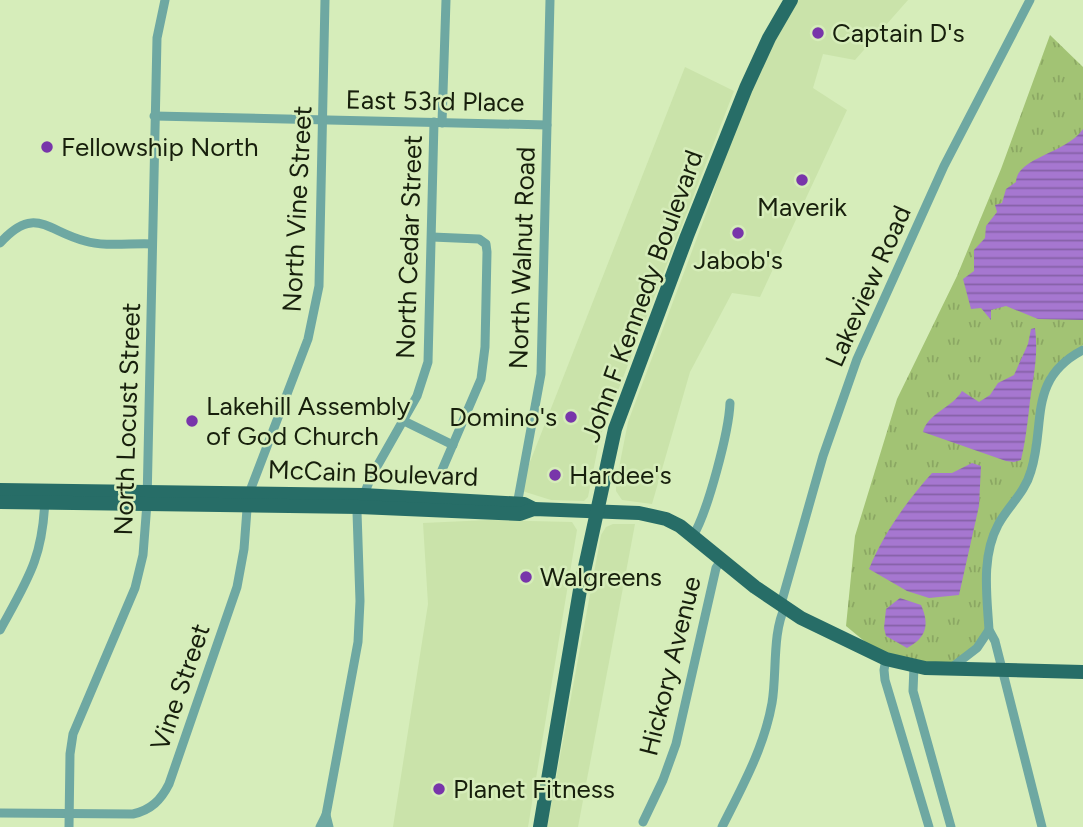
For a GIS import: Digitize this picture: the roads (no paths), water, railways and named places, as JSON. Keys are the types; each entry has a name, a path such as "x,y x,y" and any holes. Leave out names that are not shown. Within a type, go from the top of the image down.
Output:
{"main road":[{"name":"John F Kennedy Boulevard","path":"540,827 573,628 615,429 746,88 769,38 791,0"},
{"name":"McCain Boulevard","path":"0,490 45,495 361,501 516,509 524,504 534,509 654,515 680,526 755,587 801,618 886,659 914,667 1083,672"},
{"name":"McCain Boulevard","path":"0,502 45,495"}],"street":[{"name":"North Locust Street","path":"68,827 73,734 135,588 143,555 147,497 157,37 165,0"},
{"name":"North Vine Street","path":"248,499 308,339 317,307 325,0"},
{"name":"North Cedar Street","path":"320,827 326,815 358,642 361,501 418,396 428,362 432,237 446,0"},
{"name":"North Walnut Road","path":"516,509 541,374 550,0"},
{"name":"Lakeview Road","path":"722,827 754,763 768,723 775,687 783,606 823,456 857,359 944,166 1030,0"},
{"name":"East 53rd Place","path":"154,116 547,125"},
{"path":"0,243 15,229 37,222 55,227 84,241 152,244"},
{"path":"432,237 479,239 486,244 483,370 477,391 442,470"},
{"path":"1042,827 995,641 989,631 987,564 990,542 999,523 1020,496 1030,476 1041,401 1049,383 1065,362 1083,350"},
{"path":"693,536 701,518 729,424 730,403"},
{"path":"404,421 453,445"},
{"path":"0,630 36,562 42,539 45,495"},
{"name":"Vine Street","path":"0,813 133,814 146,811 163,796 237,587 244,549 248,499"},
{"name":"Hickory Avenue","path":"643,822 671,762 716,568 722,559"},
{"path":"951,668 977,648 989,631"},
{"path":"886,659 885,680 929,827"},
{"path":"914,667 915,698 951,827"},
{"name":"North Cedar Street","path":"326,815 329,827"}],"place":[{"name":"Captain D's","path":"818,33"},
{"name":"Fellowship North","path":"47,147"},
{"name":"Maverik","path":"802,180"},
{"name":"Jabob's","path":"738,233"},
{"name":"Domino's","path":"571,417"},
{"name":"Lakehill Assembly of God Church","path":"192,421"},
{"name":"Hardee's","path":"555,475"},
{"name":"Walgreens","path":"526,577"},
{"name":"Planet Fitness","path":"439,789"}]}
